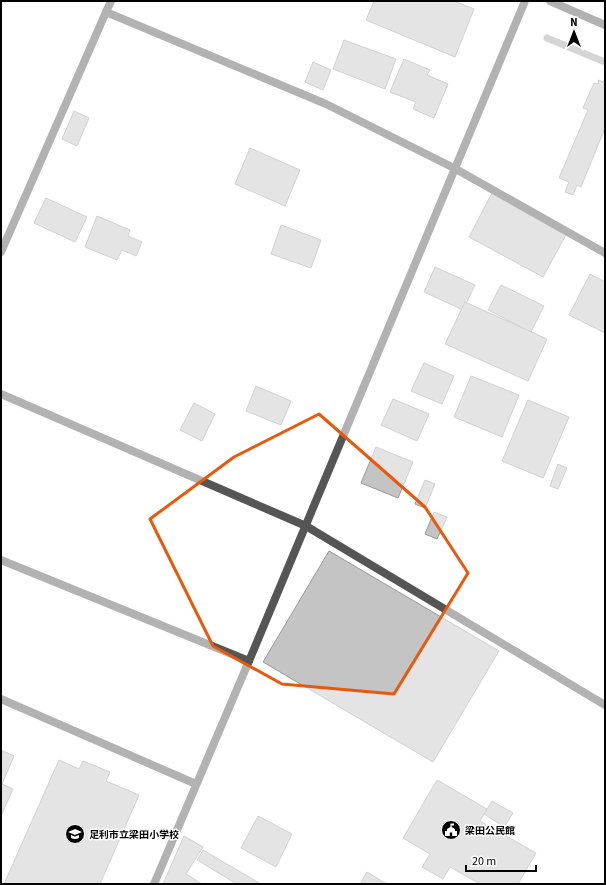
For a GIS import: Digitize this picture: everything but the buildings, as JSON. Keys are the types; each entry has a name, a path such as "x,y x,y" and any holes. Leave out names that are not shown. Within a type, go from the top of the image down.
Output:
{"street":[{"path":"1,252 111,1"},
{"path":"154,884 306,526 454,168 525,1"},
{"path":"550,1 605,25"},
{"path":"106,12 326,104 454,168 605,253"},
{"path":"1,394 306,526 605,705"},
{"path":"1,560 249,661"},
{"path":"1,698 196,784"}],"highlighted area":[{"path":"319,414 425,507 468,573 394,694 282,684 213,646 150,519 234,457"}],"waterway":[{"path":"547,38 605,62"}],"place":[{"name":"梁田公民館","path":"451,830"},
{"name":"足利市立梁田小学校","path":"75,834"}]}
